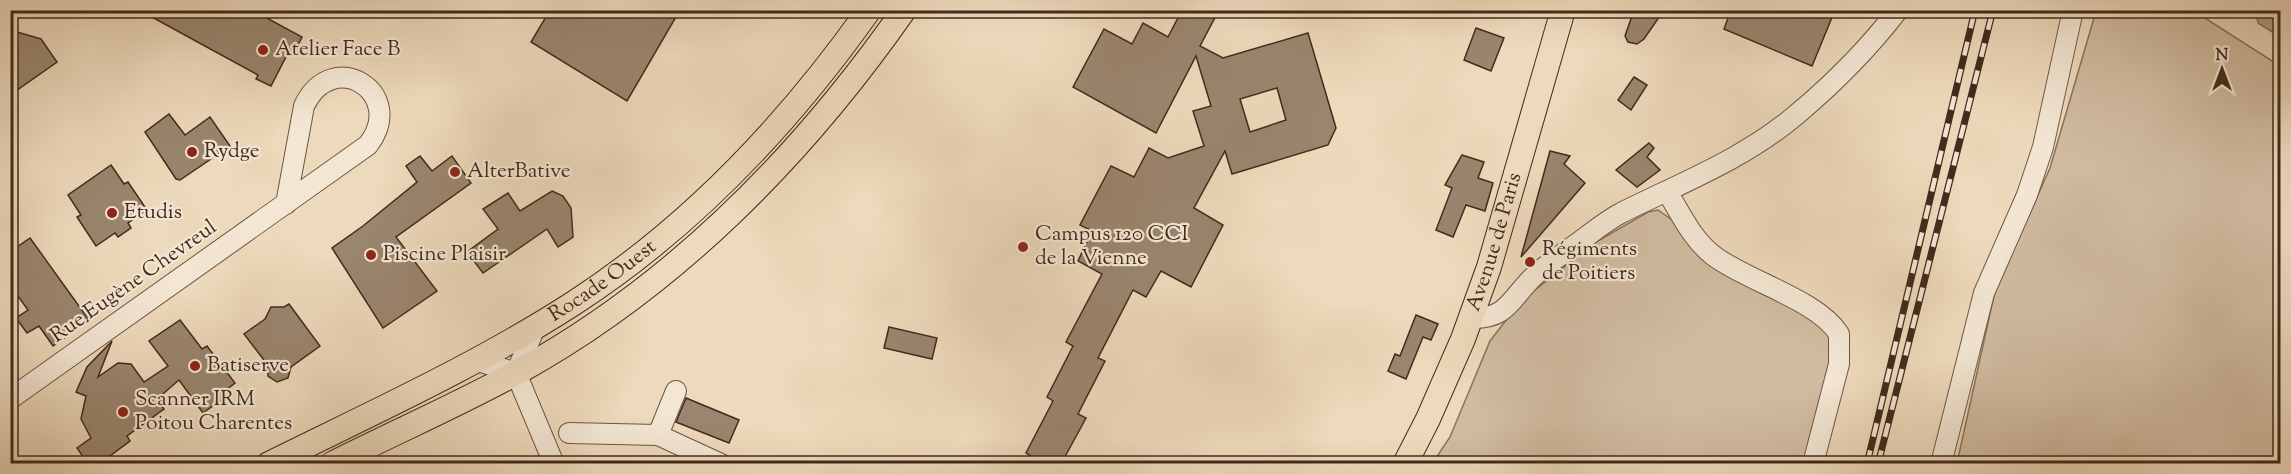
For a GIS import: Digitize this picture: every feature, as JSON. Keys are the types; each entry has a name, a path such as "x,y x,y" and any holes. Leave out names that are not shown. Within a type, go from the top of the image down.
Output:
{"main road":[{"name":"Rocade Ouest","path":"269,464 475,360 536,325 627,265 724,182 812,86 870,10"},
{"path":"332,464 516,373 591,327 641,291 743,202 835,104 904,10"},
{"name":"Avenue de Paris","path":"1404,464 1428,418 1471,318 1489,267 1563,10"}],"street":[{"path":"1471,318 1488,318 1502,312 1533,277 1619,214 1668,193 1746,152 1795,116 1850,65 1898,10"},
{"path":"1941,464 1984,293 2028,195 2043,147 2073,10"},
{"name":"Rue Eugène Chevreul","path":"10,399 286,204 368,145 376,135 380,122 377,99 368,88 356,80 340,78 324,80 311,91 304,106 286,204"},
{"path":"1668,193 1694,236 1713,256 1822,316 1839,334 1839,364 1813,464"},
{"path":"536,325 516,373 554,464"},
{"path":"475,360 516,373"},
{"path":"658,435 676,391"},
{"path":"569,433 658,435 701,459 721,464"}],"shaded area":[{"path":"2096,11 2194,11 2280,66 2280,463 1957,463 1995,291 2050,168"},
{"path":"2255,11 2280,11 2280,37 2258,23"},
{"path":"1658,210 1820,323 1830,337 1834,358 1807,463 1432,464 1450,437 1490,341 1521,301 1596,242 1648,212"}],"building":[{"path":"139,10 252,10 302,37 294,53 289,51 271,86 256,79 258,75"},
{"path":"550,10 680,10 627,101 531,42"},
{"path":"1182,10 1219,10 1200,46 1223,58 1308,33 1336,128 1328,145 1232,174 1225,151 1194,208 1223,225 1191,287 1161,271 1146,297 1133,290 1098,358 1105,361 1078,414 1086,418 1061,464 1044,464 1026,453 1053,401 1047,397 1073,346 1066,342 1102,274 1078,261 1092,231 1080,225 1111,166 1134,177 1149,148 1168,158 1204,146 1193,111 1211,106 1196,56 1156,133 1073,87 1104,29 1132,44 1143,23 1168,37","holes":["1277,88 1286,120 1250,132 1240,99"]},
{"path":"1634,10 1664,10 1644,39 1637,44 1628,42 1625,36"},
{"path":"1731,10 1835,10 1812,66 1724,29"},
{"path":"1476,28 1504,38 1491,71 1464,60"},
{"path":"10,30 41,39 57,62 10,95"},
{"path":"1634,77 1647,85 1631,110 1618,100"},
{"path":"169,114 185,135 210,117 230,146 180,180 176,179 145,132"},
{"path":"1649,143 1654,148 1647,157 1660,170 1637,187 1616,170"},
{"path":"1550,151 1570,156 1564,164 1585,183 1521,257"},
{"path":"1462,155 1484,162 1478,178 1493,183 1485,211 1466,205 1453,237 1436,230 1452,188 1445,185"},
{"path":"420,156 432,171 452,156 471,183 396,237 437,291 383,328 332,248 417,182 406,166"},
{"path":"111,165 124,184 128,182 147,210 128,223 131,228 118,237 115,233 96,246 77,217 81,215 68,195"},
{"path":"552,191 563,196 571,208 573,237 558,247 547,229 483,273 467,252 498,229 483,209 508,193 520,211"},
{"path":"30,238 89,320 53,346 39,326 27,333 16,318 28,310 10,285 10,252"},
{"path":"289,304 320,346 291,367 288,378 277,382 268,376 267,364 244,334 265,319 271,307 284,307"},
{"path":"1416,315 1438,324 1431,340 1423,337 1406,379 1388,371 1395,354 1400,356"},
{"path":"180,320 202,349 207,346 235,383 222,393 225,397 203,413 179,380 157,399 164,409 127,436 130,441 99,464 88,464 77,448 91,438 81,419 86,396 76,392 87,367 112,341 98,377 118,363 131,364 144,382 168,366 149,341"},
{"path":"889,327 937,338 932,359 884,348"},
{"path":"686,398 739,420 729,443 676,422"}],"railway":[{"path":"1867,464 1975,10"},
{"path":"1878,464 1993,10"}],"place":[{"name":"Atelier Face B","path":"263,50"},
{"name":"Rydge","path":"192,152"},
{"name":"AlterBative","path":"455,172"},
{"name":"Etudis","path":"112,213"},
{"name":"Campus 120 CCI de la Vienne","path":"1023,247"},
{"name":"Piscine Plaisir","path":"371,255"},
{"name":"Régiments de Poitiers","path":"1530,262"},
{"name":"Batiserve","path":"195,366"},
{"name":"Scanner IRM Poitou Charentes","path":"123,412"}]}
